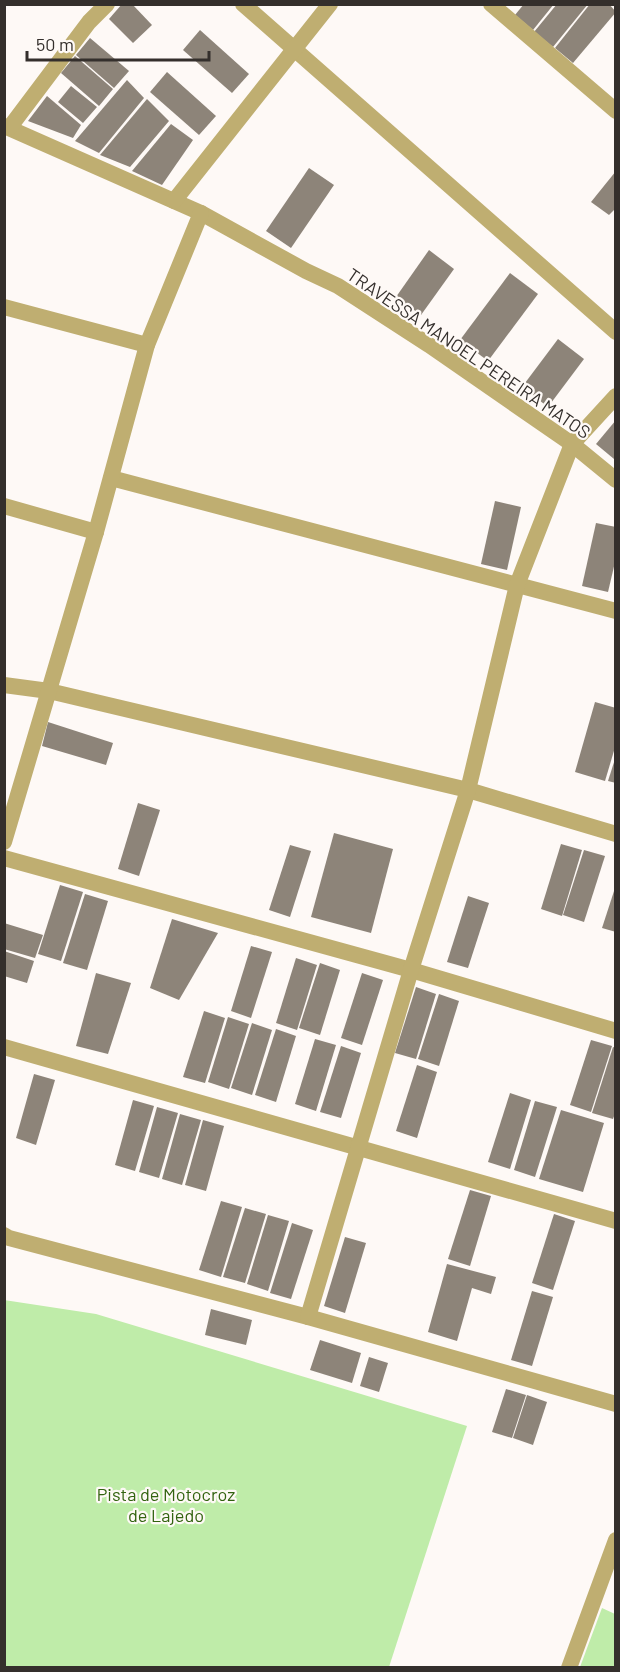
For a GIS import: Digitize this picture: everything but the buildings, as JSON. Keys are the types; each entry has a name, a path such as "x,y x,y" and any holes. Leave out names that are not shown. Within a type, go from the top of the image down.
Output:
{"street":[{"path":"7,127 89,22 108,4"},
{"path":"243,4 615,332"},
{"path":"174,201 330,4"},
{"path":"491,4 615,111"},
{"name":"TRAVESSA MANOEL PEREIRA MATOS","path":"7,127 201,213 306,271 338,286 429,345 572,444 615,480"},
{"path":"4,842 96,532 147,345 201,213"},
{"path":"4,307 147,345"},
{"path":"308,1317 411,970 468,790 517,585 572,444 615,396"},
{"path":"111,478 615,611"},
{"path":"4,506 96,532"},
{"path":"4,685 49,691 468,790 615,834"},
{"path":"4,858 411,970 615,1031"},
{"path":"4,1047 615,1221"},
{"path":"4,1235 308,1317 615,1404"},
{"path":"569,1668 609,1577 615,1540"}],"green space":[{"name":"Pista de Motocroz de Lajedo","path":"4,1300 96,1314 467,1426 389,1667 5,1667"},
{"path":"602,1608 615,1614 615,1667 580,1667"}]}
